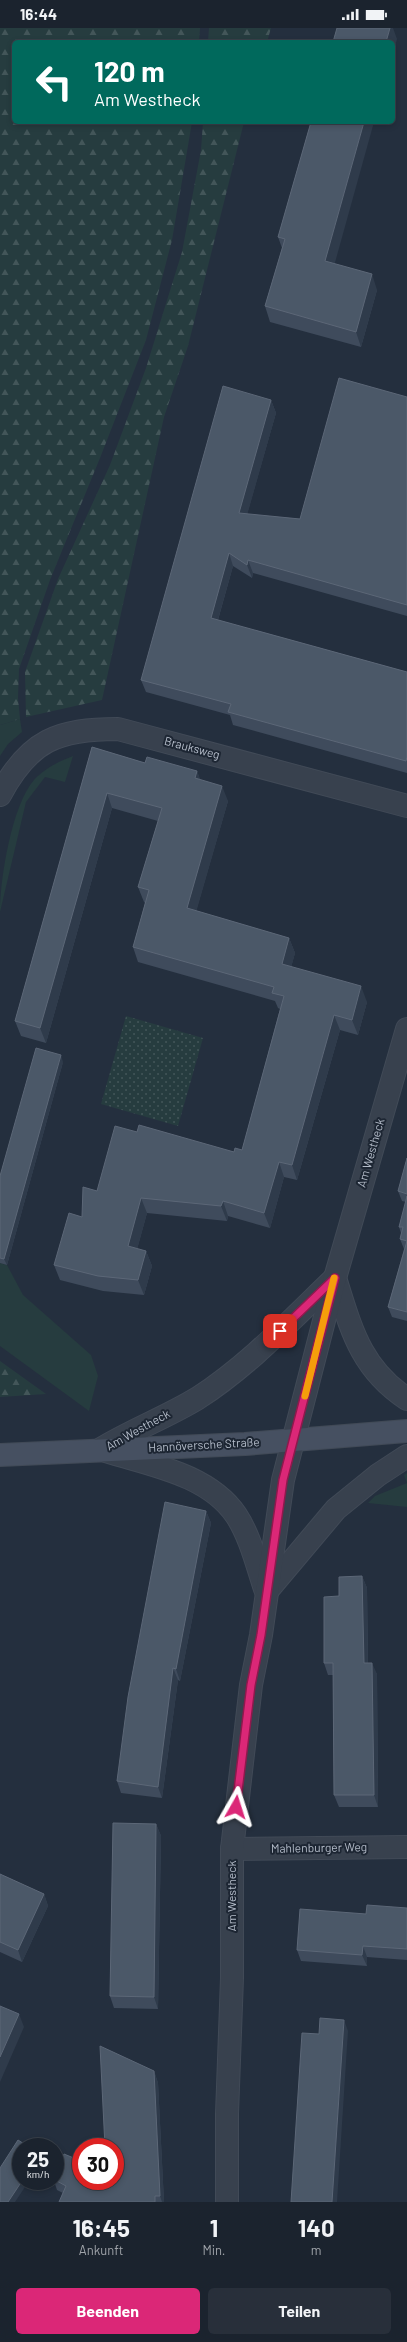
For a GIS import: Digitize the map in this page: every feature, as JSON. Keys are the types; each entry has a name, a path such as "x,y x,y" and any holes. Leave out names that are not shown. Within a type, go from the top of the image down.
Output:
{"main road":[{"name":"Hannöversche Straße","path":"0,1455 293,1440 407,1431"}],"street":[{"name":"Brauksweg","path":"0,795 10,775 29,753 51,738 71,731 118,728 407,806"},
{"name":"Am Westheck","path":"227,2202 227,2114 232,1978 232,1849 250,1693 283,1480 335,1278 407,1029"},
{"name":"Am Westheck","path":"101,1450 197,1398 228,1376 259,1351 335,1278"},
{"path":"335,1278 364,1356 376,1374 407,1399"},
{"name":"Am Westheck","path":"101,1450 180,1474 202,1484 221,1497 236,1515 248,1539 266,1592"},
{"name":"Am Westheck","path":"266,1592 308,1539 336,1509 378,1475 407,1456"},
{"name":"Mahlenburger Weg","path":"232,1849 407,1847"}],"green space":[{"path":"0,28 200,28 199,40 12,40 12,124 192,124 172,240 146,340 50,580 19,669 18,698 20,719 0,725"},
{"path":"209,28 271,28 268,40 208,40"},
{"path":"203,124 244,124 188,346 164,417 102,700 26,717 25,672 58,579 110,465 146,368 182,252 201,150"},
{"path":"20,719 22,732 8,744 0,756 0,725"},
{"path":"73,756 65,782 45,777 26,802 0,912 2,881 9,843 19,806 26,791 34,780 47,769"},
{"path":"126,1016 203,1038 178,1126 101,1104"},
{"path":"0,1263 7,1265 23,1295 91,1355 98,1376 89,1411 0,1346"},
{"path":"0,1361 46,1394 0,1397"},
{"path":"407,1473 407,1483 404,1475"},
{"path":"407,1483 407,1507 368,1503 375,1496"}],"building":[{"path":"337,28 390,28 387,40 334,40"},
{"path":"310,124 363,124 325,261 372,274 356,332 265,306 285,239 278,237"},
{"path":"339,378 407,397 407,605 248,560 247,565 229,553 211,618 407,672 406,761 228,712 231,704 141,680 223,386 271,400 239,513 300,519"},
{"path":"92,747 145,763 147,757 197,771 195,778 222,786 187,908 289,938 282,964 361,986 352,1020 334,1015 292,1165 279,1162 264,1213 223,1201 221,1206 141,1198 128,1246 146,1251 138,1280 98,1276 54,1265 69,1213 82,1217 83,1187 97,1191 115,1126 137,1132 139,1125 234,1152 235,1148 242,1150 284,996 272,993 274,987 133,947 149,890 138,887 162,808 107,793 40,1028 15,1021"},
{"path":"36,1048 61,1055 4,1259 0,1258 0,1176"},
{"path":"407,1158 407,1194 398,1191"},
{"path":"407,1196 407,1241 400,1239 403,1227 399,1227"},
{"path":"407,1241 407,1312 388,1307"},
{"path":"165,1502 206,1511 176,1669 173,1668 158,1787 117,1781 128,1697"},
{"path":"362,1576 364,1663 372,1663 374,1795 334,1795 333,1663 324,1663 324,1597 339,1596 339,1577"},
{"path":"113,1823 156,1824 154,1997 110,1996"},
{"path":"0,1874 44,1894 18,1950 0,1942"},
{"path":"367,1905 407,1908 407,1949 363,1946 362,1955 297,1950 300,1909 366,1914"},
{"path":"0,2006 19,2014 0,2057"},
{"path":"320,2018 344,2020 332,2202 291,2202 302,2033 319,2034"},
{"path":"100,2046 154,2071 160,2196 155,2196 155,2202 59,2202 66,2186 64,2185 64,2154 72,2157 72,2190 124,2190 124,2138 105,2138"},
{"path":"12,2149 12,2190 16,2190 8,2202 0,2202 0,2168"}],"slow traffic":[{"path":"305,1396 334,1278"}],"route":[{"path":"236,1807 251,1685 261,1635 283,1480 335,1278 280,1331"}]}
